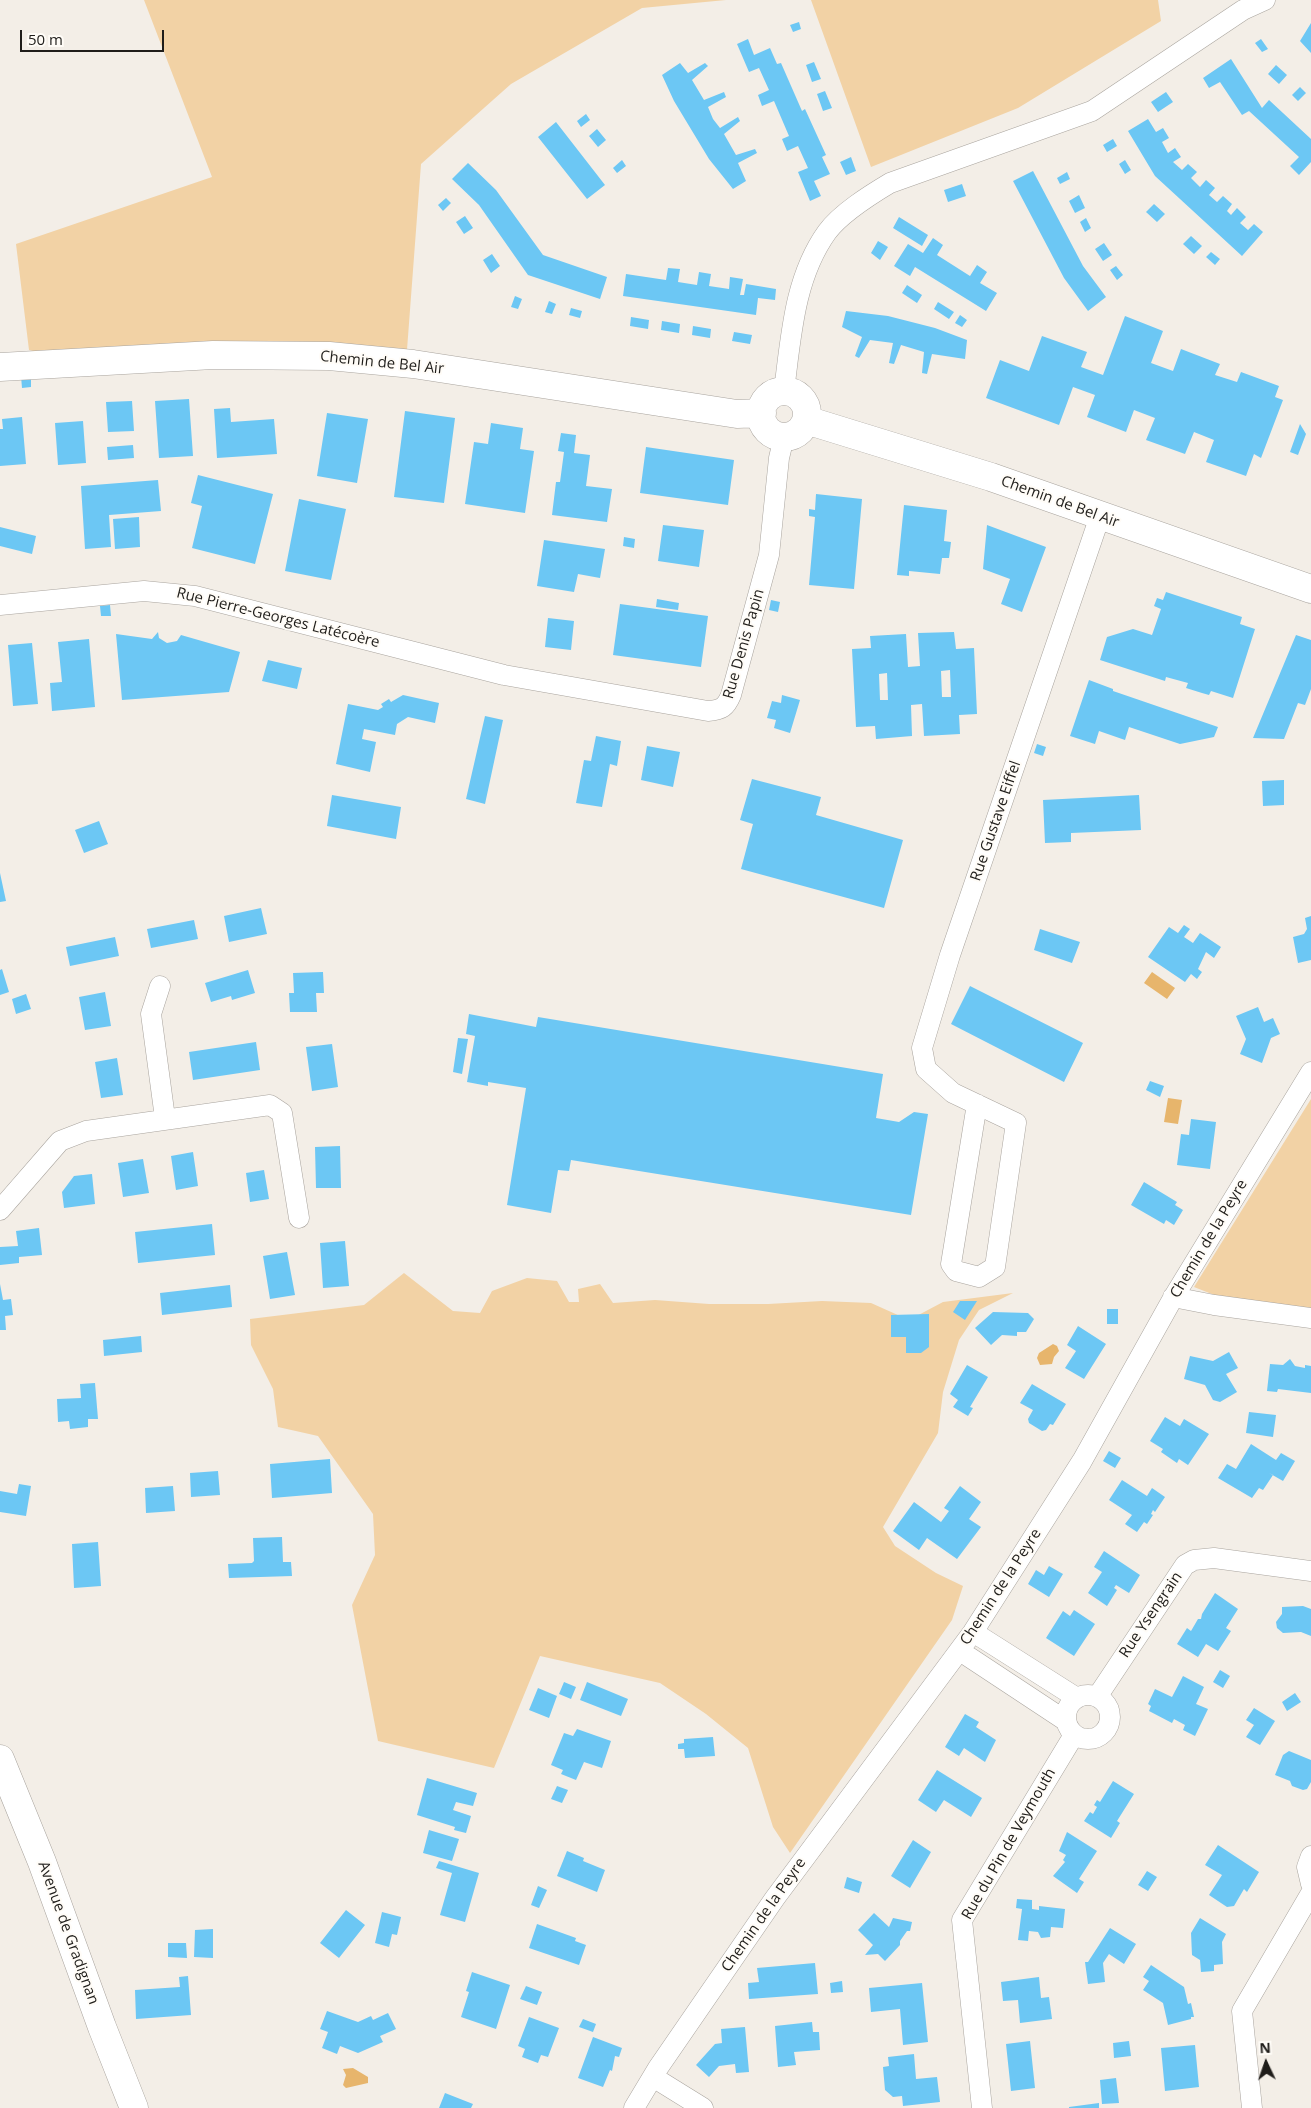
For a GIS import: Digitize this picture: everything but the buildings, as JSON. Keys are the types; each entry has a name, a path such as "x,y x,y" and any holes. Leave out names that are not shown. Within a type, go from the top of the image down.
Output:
{"street":[{"path":"784,391 792,330 803,276 827,231 863,199 890,183 1003,141 1092,111 1243,10 1265,0"},
{"name":"Chemin de Bel Air","path":"0,367 214,354 329,356 413,364 736,414 762,413"},
{"path":"784,391 791,392 803,400 808,414 798,432 784,437 776,435 765,426 762,413 763,406 771,395 784,391"},
{"name":"Chemin de Bel Air","path":"806,420 991,477 1311,589"},
{"name":"Rue Denis Papin","path":"464,665 504,676 708,711 718,710 726,706 769,555 779,458 784,437"},
{"name":"Rue Gustave Eiffel","path":"977,1104 951,1264 956,1271 979,1277 995,1267 1016,1123 953,1092 926,1070 922,1048 950,955 1100,516"},
{"name":"Rue Pierre-Georges Latécoère","path":"0,605 144,591 170,592 195,596 464,665"},
{"path":"160,986 151,1014 165,1118"},
{"name":"Chemin de la Peyre","path":"634,2108 774,1898 973,1632 1082,1461 1173,1297 1311,1072"},
{"path":"0,1210 60,1141 86,1131 165,1118 270,1105 282,1113 299,1218"},
{"path":"1173,1297 1214,1305 1311,1318"},
{"name":"Rue Ysengrain","path":"1087,1698 1184,1565 1194,1560 1214,1558 1311,1571"},
{"path":"960,1650 1088,1739 1094,1738 1109,1725 1109,1712 1102,1700 1087,1698 973,1632"},
{"path":"1070,1728 1068,1708 1087,1698"},
{"name":"Rue du Pin de Veymouth","path":"982,2108 962,1920 1070,1728"},
{"name":"Avenue de Gradignan","path":"0,1759 42,1862 102,2028 134,2108"},
{"path":"1311,1856 1306,1867 1311,1884"},
{"path":"1252,2108 1242,2011 1311,1893"},
{"path":"653,2077 702,2108"}],"shaded area":[{"path":"144,0 726,0 642,8 511,84 421,164 406,363 78,362 29,350 16,244 212,177"},
{"path":"811,0 1158,0 1161,21 1018,108 871,167"},
{"path":"1152,972 1175,988 1167,999 1144,983"},
{"path":"1168,1098 1182,1100 1178,1124 1164,1122"},
{"path":"1311,1099 1311,1309 1217,1296 1194,1287"},
{"path":"404,1273 453,1311 480,1313 492,1291 527,1278 557,1281 569,1302 579,1302 578,1289 600,1284 613,1303 655,1300 709,1304 768,1304 822,1301 871,1303 909,1320 943,1302 1013,1293 979,1310 959,1340 943,1392 938,1433 883,1527 895,1546 936,1573 963,1586 952,1620 790,1853 773,1827 748,1748 706,1714 660,1683 540,1656 494,1768 378,1741 352,1605 375,1555 373,1514 318,1436 278,1427 273,1389 251,1345 250,1319 364,1305"},
{"path":"1053,1344 1057,1346 1059,1351 1054,1357 1052,1364 1040,1365 1037,1358 1039,1353"},
{"path":"353,2068 368,2077 368,2083 346,2088 343,2085 346,2075 343,2069"}]}
